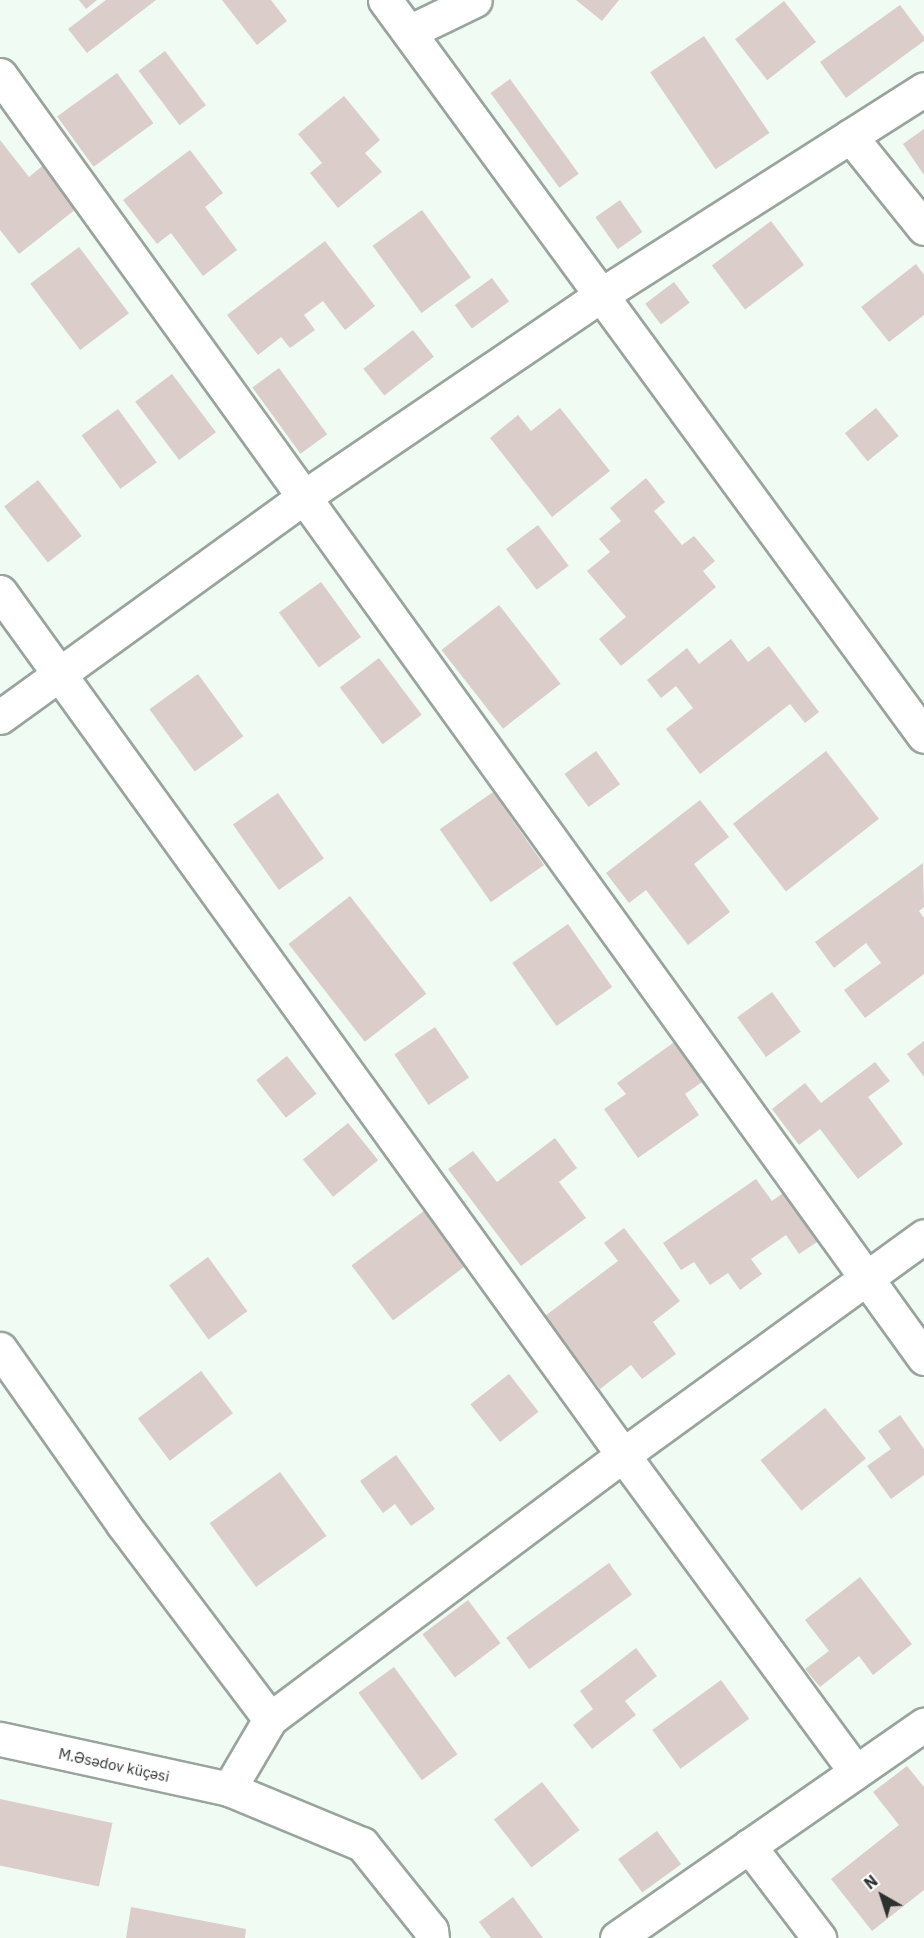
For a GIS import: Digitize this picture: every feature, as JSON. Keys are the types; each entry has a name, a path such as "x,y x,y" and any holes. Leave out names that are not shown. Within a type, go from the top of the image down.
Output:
{"street":[{"path":"385,0 924,736"},
{"path":"409,32 475,0"},
{"path":"0,75 924,1358"},
{"path":"0,717 304,496 601,295 924,89"},
{"path":"850,136 924,228"},
{"path":"0,592 623,1455 856,1773"},
{"path":"229,1789 270,1719 623,1455 924,1236"},
{"path":"0,1349 123,1524 270,1719"},
{"path":"617,1938 924,1725"},
{"name":"M.Əsədov küçəsi","path":"0,1739 229,1789 362,1844 431,1930 432,1938"},
{"path":"749,1846 819,1938"}],"building":[{"path":"79,0 97,0 86,9"},
{"path":"106,0 156,0 87,53 68,29"},
{"path":"222,0 271,0 287,21 257,45"},
{"path":"576,0 619,0 602,21"},
{"path":"784,1 816,42 767,80 735,39"},
{"path":"900,5 924,37 924,41 846,98 820,62"},
{"path":"704,36 769,133 716,169 650,72"},
{"path":"165,51 206,105 180,125 139,71"},
{"path":"117,73 153,123 94,167 57,116"},
{"path":"510,79 579,174 559,188 491,93"},
{"path":"344,96 380,140 365,153 382,172 338,208 310,173 322,163 298,134"},
{"path":"924,129 924,175 903,144"},
{"path":"0,140 29,177 47,162 81,205 19,254 0,230"},
{"path":"190,150 223,193 205,207 237,250 203,276 171,233 157,244 123,200"},
{"path":"620,200 642,232 618,249 595,217"},
{"path":"422,210 471,277 421,313 373,246"},
{"path":"771,221 804,265 745,309 712,266"},
{"path":"325,241 375,306 345,330 323,301 304,315 315,330 290,348 281,337 258,355 227,315"},
{"path":"79,247 129,313 80,350 30,284"},
{"path":"916,264 924,275 924,315 889,342 861,307"},
{"path":"492,278 509,301 472,328 455,305"},
{"path":"674,282 690,303 661,324 645,304"},
{"path":"413,330 434,357 384,396 363,369"},
{"path":"279,368 327,434 301,454 252,387"},
{"path":"172,374 216,432 179,460 135,402"},
{"path":"560,408 610,471 552,517 490,438 518,415 531,431"},
{"path":"876,408 899,436 868,461 845,433"},
{"path":"118,409 157,462 120,489 82,435"},
{"path":"646,478 665,502 654,511 682,545 694,536 715,561 703,571 716,587 621,666 599,639 626,617 587,571 610,552 599,539 621,521 610,508"},
{"path":"38,480 82,536 48,562 4,506"},
{"path":"538,525 569,566 537,590 506,549"},
{"path":"321,582 361,637 319,668 279,613"},
{"path":"499,605 561,684 503,729 441,650"},
{"path":"731,639 748,662 769,646 819,712 805,723 790,704 700,774 666,729 693,708 676,686 661,698 647,680 687,648 699,664"},
{"path":"379,658 422,715 383,744 340,687"},
{"path":"198,674 243,736 195,772 149,709"},
{"path":"596,751 620,784 589,807 564,774"},
{"path":"826,751 879,819 786,891 733,824"},
{"path":"493,792 544,865 491,902 440,829"},
{"path":"278,793 324,859 279,890 233,825"},
{"path":"700,800 729,837 694,864 730,912 688,945 646,890 629,903 606,873"},
{"path":"923,863 924,907 919,911 924,918 924,974 865,1018 844,990 881,963 866,943 834,968 815,942"},
{"path":"350,896 426,994 365,1042 289,944"},
{"path":"568,924 612,987 556,1026 512,963"},
{"path":"772,992 801,1032 766,1057 737,1017"},
{"path":"435,1027 469,1078 428,1105 394,1054"},
{"path":"680,1038 708,1078 685,1094 699,1115 638,1158 604,1109 626,1094 617,1083"},
{"path":"924,1041 924,1077 907,1054"},
{"path":"287,1056 317,1094 286,1118 256,1080"},
{"path":"875,1062 890,1081 868,1097 903,1144 858,1179 820,1129 799,1145 772,1109 805,1083 821,1103"},
{"path":"348,1123 378,1160 333,1197 303,1160"},
{"path":"555,1138 577,1168 559,1182 586,1218 521,1266 448,1169 473,1151 497,1182"},
{"path":"756,1179 772,1201 786,1191 820,1240 799,1254 786,1235 751,1259 762,1274 740,1290 728,1273 710,1285 694,1262 681,1270 663,1243"},
{"path":"429,1207 471,1262 393,1320 352,1265"},
{"path":"624,1228 680,1301 653,1322 676,1354 642,1379 631,1365 600,1389 545,1316 618,1261 604,1243"},
{"path":"208,1257 247,1311 209,1339 169,1285"},
{"path":"201,1371 233,1413 170,1461 138,1419"},
{"path":"509,1374 539,1412 500,1442 470,1404"},
{"path":"825,1408 866,1459 801,1511 760,1460"},
{"path":"900,1415 924,1449 924,1475 891,1499 867,1466 891,1449 878,1431"},
{"path":"396,1455 435,1509 411,1526 395,1504 383,1513 360,1481"},
{"path":"280,1472 326,1536 256,1587 210,1523"},
{"path":"609,1563 632,1595 529,1669 506,1638"},
{"path":"860,1577 912,1644 873,1675 859,1656 820,1687 805,1669 829,1651 805,1620"},
{"path":"468,1600 500,1643 455,1677 422,1634"},
{"path":"636,1648 657,1676 625,1701 636,1715 592,1749 573,1725 593,1709 580,1691"},
{"path":"394,1667 457,1754 422,1780 358,1693"},
{"path":"721,1680 749,1719 680,1769 652,1730"},
{"path":"907,1766 924,1787 924,1890 872,1931 831,1879 899,1825 873,1792"},
{"path":"542,1782 580,1830 531,1868 494,1820"},
{"path":"0,1799 112,1823 99,1886 0,1865"},
{"path":"657,1831 681,1864 642,1892 618,1859"},
{"path":"513,1897 543,1938 491,1938 479,1922"},
{"path":"131,1907 246,1929 245,1938 126,1938"}]}
